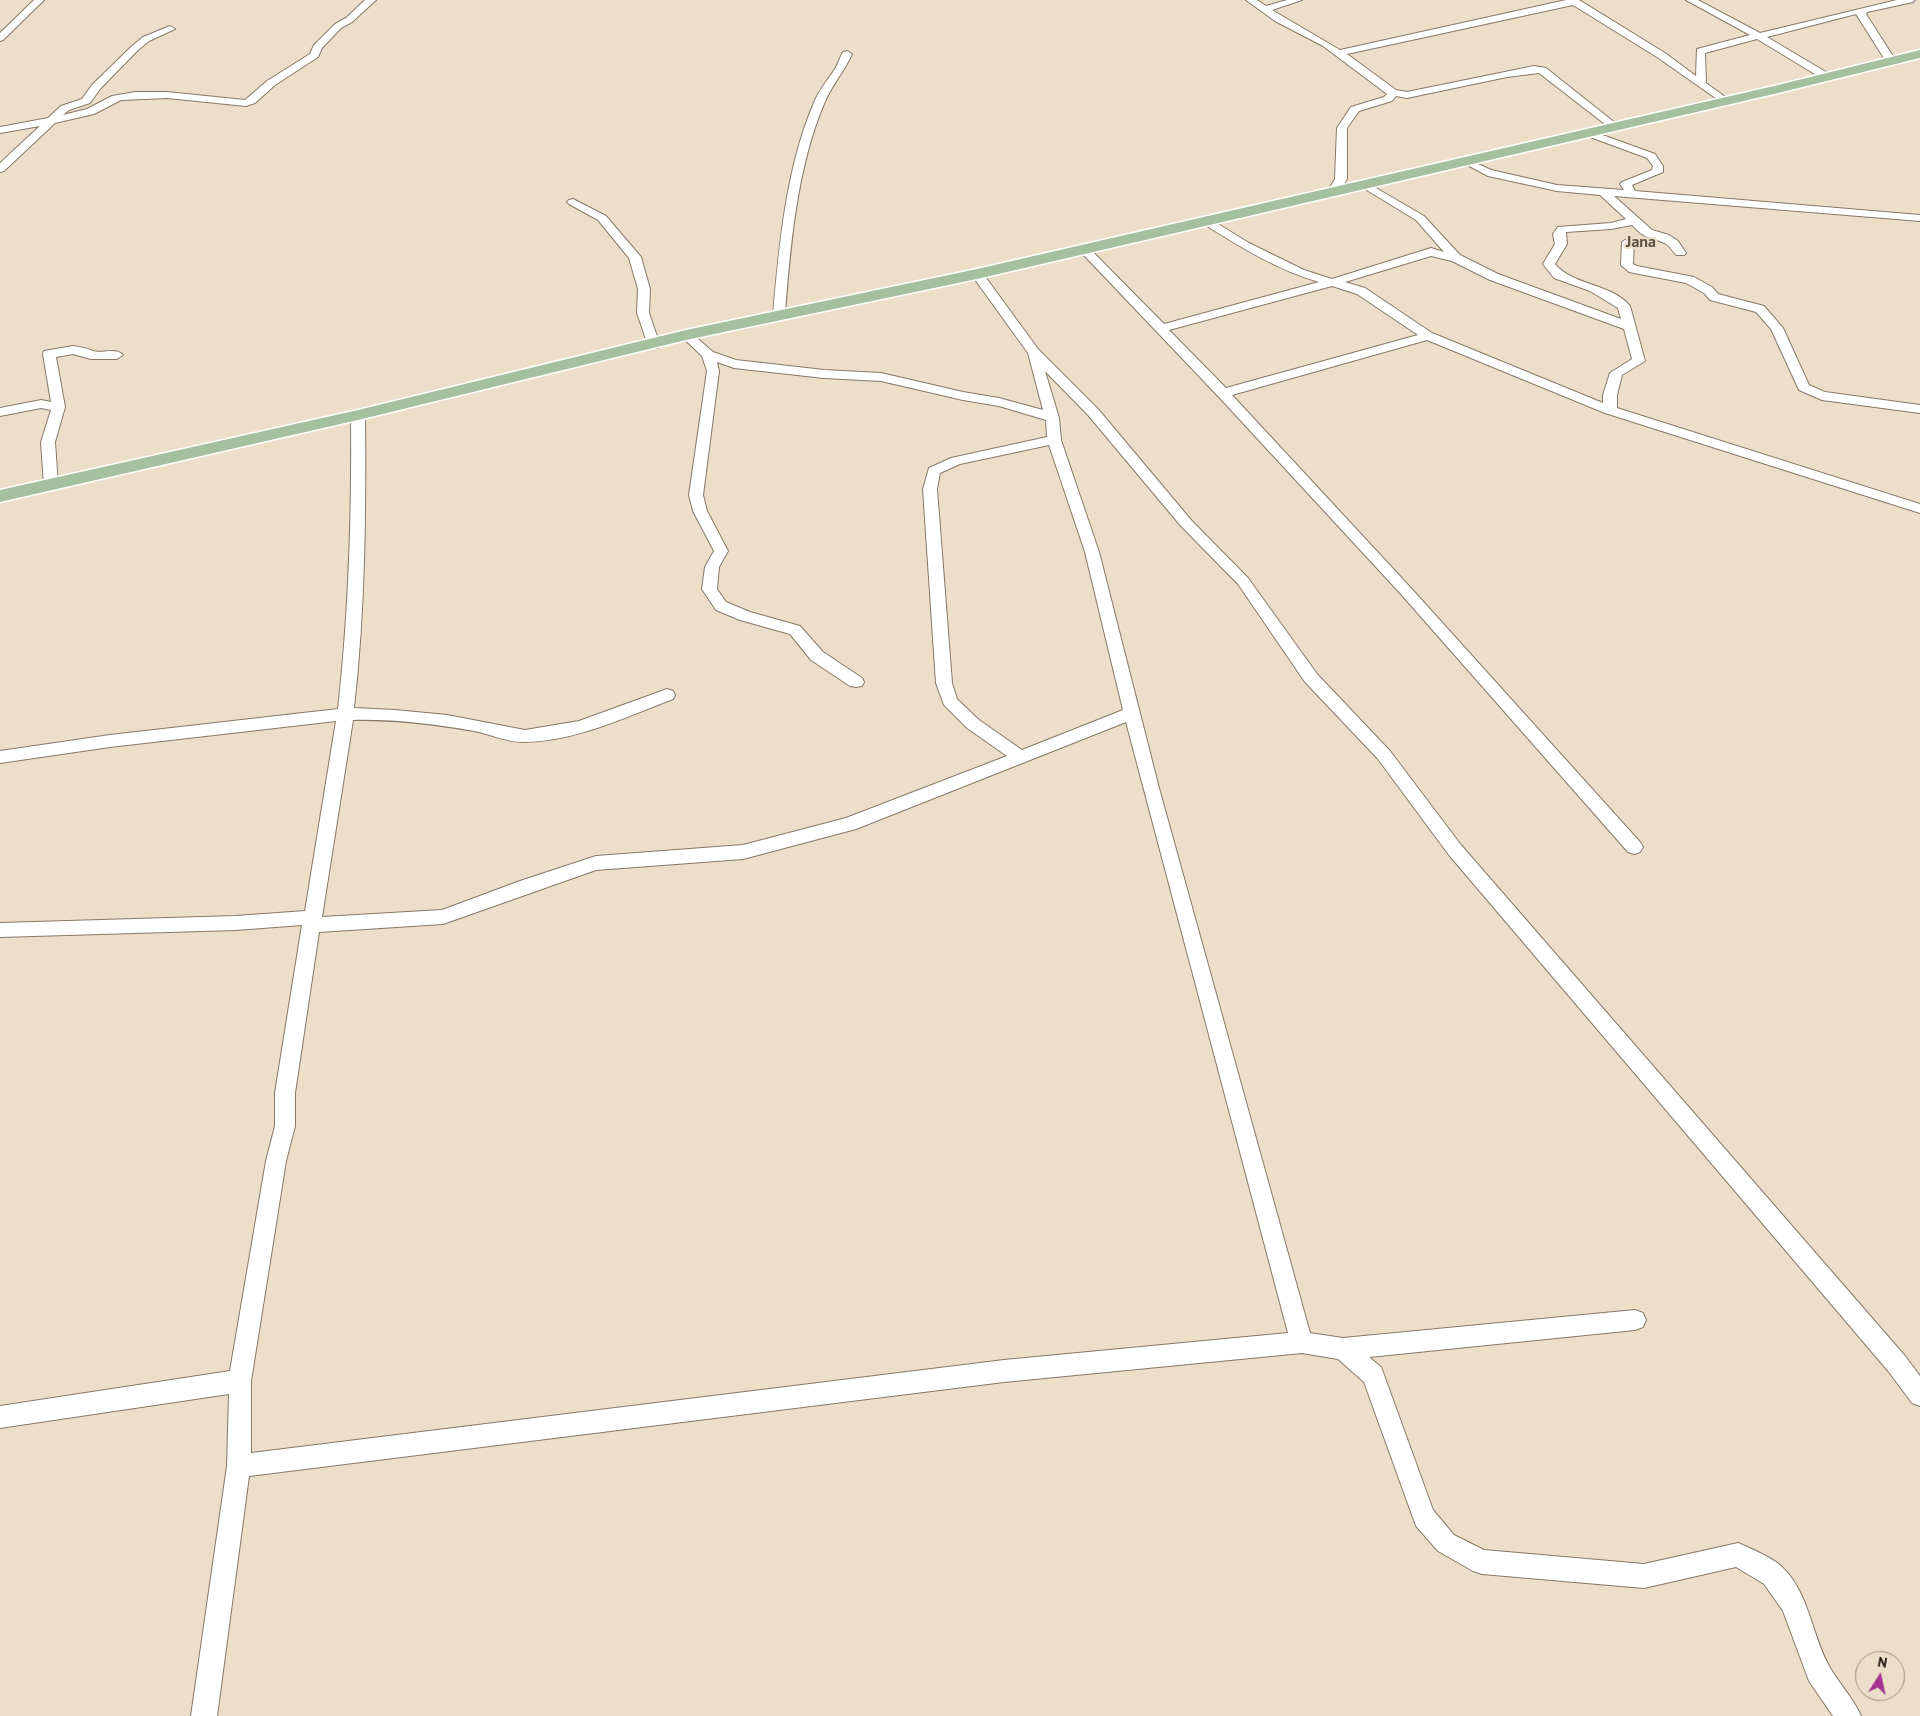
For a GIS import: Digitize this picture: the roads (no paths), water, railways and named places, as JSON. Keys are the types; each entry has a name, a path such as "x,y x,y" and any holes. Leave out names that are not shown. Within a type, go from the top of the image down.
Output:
{"main road":[{"path":"0,496 358,415 686,336 977,274 1920,54"}],"street":[{"path":"0,38 39,0"},
{"path":"0,130 50,122 89,112 107,101 121,97 164,95 246,103 286,73 309,59 317,47 338,26 349,20 371,0"},
{"path":"1251,0 1278,19 1339,53 1393,93 1407,95 1507,74 1534,69 1542,70 1614,126"},
{"path":"1266,9 1297,0"},
{"path":"1691,0 1759,36 1827,77"},
{"path":"1701,84 1700,51 1910,0"},
{"path":"1339,53 1574,1 1661,54 1724,101"},
{"path":"1864,10 1861,14 1891,62"},
{"path":"0,169 64,108 86,101 96,87 135,48 146,39 170,29"},
{"path":"779,315 782,278 799,161 818,105 847,54"},
{"path":"1334,191 1341,179 1342,128 1355,109 1388,99 1393,93"},
{"path":"1586,132 1651,156 1658,166 1657,172 1626,184 1632,195"},
{"path":"1463,160 1488,173 1557,188 1920,218"},
{"path":"1364,184 1420,218 1456,258"},
{"path":"1604,193 1648,233 1665,236 1674,243 1680,253"},
{"path":"573,202 602,218 635,257 644,289 642,313 654,344"},
{"path":"1206,220 1245,245 1300,273 1360,291 1428,336 1610,410 1920,508"},
{"path":"1610,410 1610,395 1616,373 1639,361 1624,306 1594,288 1558,275 1548,264 1561,244 1559,234 1562,230 1611,226 1635,221"},
{"path":"1628,242 1627,266 1633,269 1690,280 1708,290 1714,297 1760,309 1777,328 1804,388 1822,396 1920,409"},
{"path":"1084,249 1223,393 1406,590 1634,847"},
{"path":"1160,329 1331,283 1431,252 1456,258 1494,277 1628,326"},
{"path":"977,274 1034,352 1093,412 1186,523 1242,581 1312,678 1384,756 1455,850 1891,1357 1920,1395"},
{"path":"686,336 708,355 743,365 881,377 963,396 999,402 1028,409 1052,418"},
{"path":"1223,393 1428,336"},
{"path":"51,484 48,442 58,407 49,354 74,350 84,351 91,355 118,355"},
{"path":"1034,352 1052,418 1054,440 1092,552 1132,713 1302,1342"},
{"path":"708,355 713,371 696,495 697,507 704,524 717,540 721,551 712,567 709,589 720,606 745,616 795,630 817,656 856,682"},
{"path":"0,412 41,404 58,407"},
{"path":"204,1716 239,1466 240,1381 276,1161 285,1126 285,1093 332,794 342,742 352,655 359,494 358,415"},
{"path":"1020,757 973,724 950,701 944,683 930,489 934,471 956,461 1054,440"},
{"path":"0,758 110,741 344,714 380,713 480,726 523,736 564,729 611,717 667,695"},
{"path":"0,930 443,917 526,886 596,863 743,852 850,824 1132,713"},
{"path":"239,1466 1004,1371 1302,1342 1343,1349 1635,1320"},
{"path":"1343,1349 1373,1375 1424,1518 1446,1543 1482,1562 1644,1576 1738,1555 1773,1575 1793,1604 1818,1672 1848,1716"},
{"path":"0,1417 240,1381"}],"district":[{"name":"Jana","path":"1641,242"}]}
